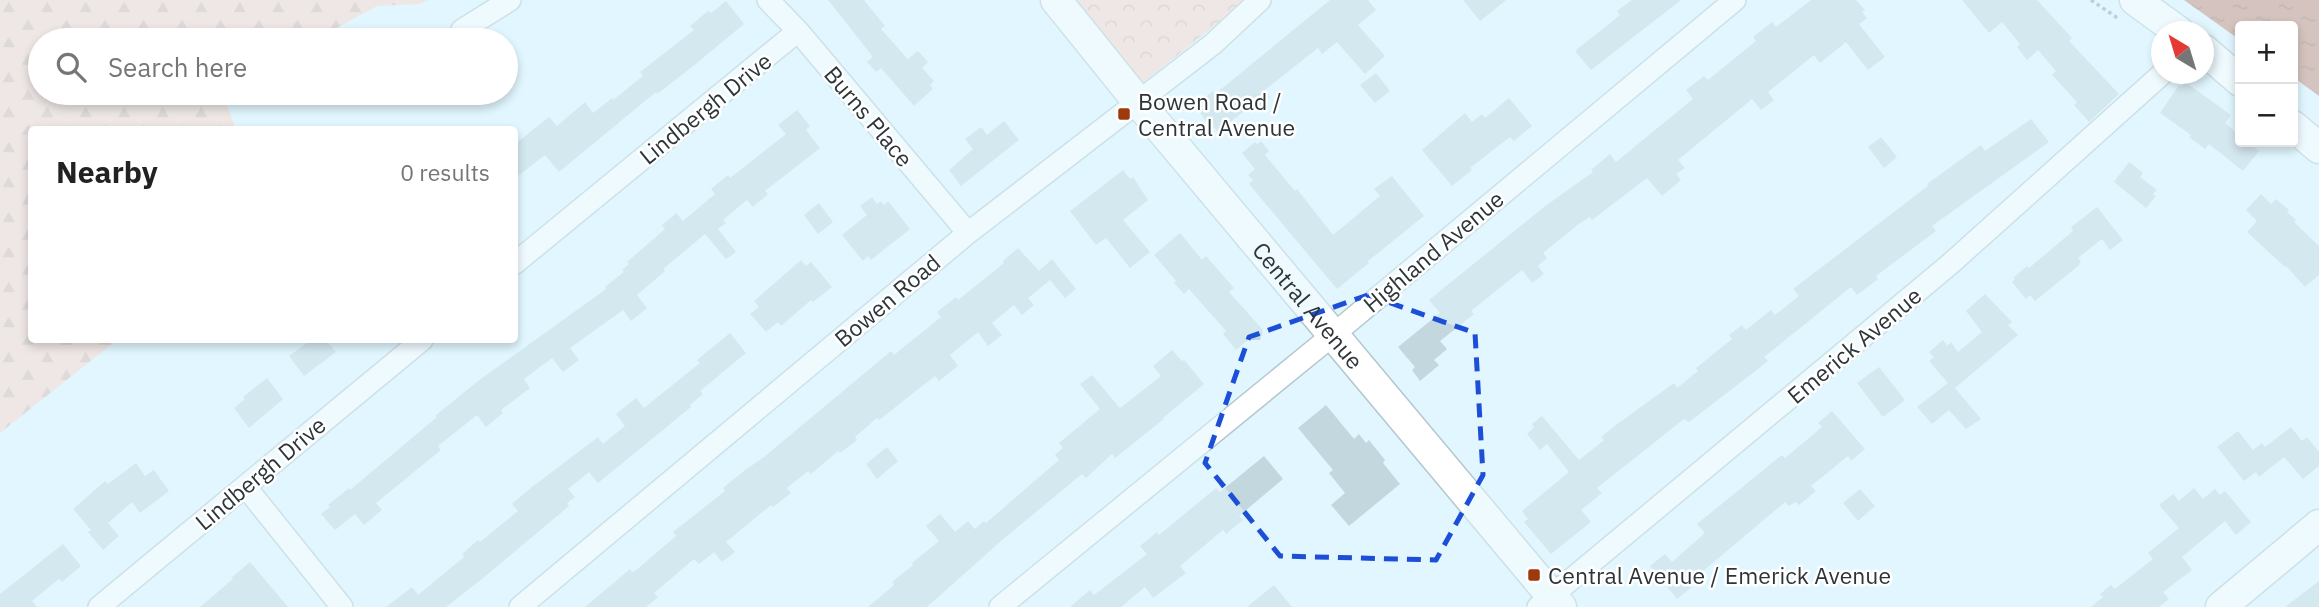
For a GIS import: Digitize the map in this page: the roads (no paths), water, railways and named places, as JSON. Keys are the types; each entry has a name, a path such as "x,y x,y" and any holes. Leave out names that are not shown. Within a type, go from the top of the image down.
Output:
{"main road":[{"name":"Central Avenue","path":"1056,0 1334,334 1550,603"},
{"path":"2135,0 2164,21"},
{"path":"2214,59 2235,77"},
{"path":"2298,130 2319,148"},
{"path":"2221,607 2319,525"}],"street":[{"path":"465,28 510,0"},
{"name":"Burns Place","path":"768,0 798,31 968,233"},
{"name":"Bowen Road","path":"520,607 968,233 1213,44 1260,0"},
{"name":"Highland Avenue","path":"1000,607 1334,334 1735,0"},
{"name":"Lindbergh Drive","path":"518,261 798,31"},
{"name":"Emerick Avenue","path":"1550,603 1950,265 2151,84"},
{"name":"Lindbergh Drive","path":"99,607 418,343"},
{"path":"244,486 342,607"}],"water":[{"path":"2184,0 2319,0 2319,96 2298,81 2298,21 2235,21 2235,36"}],"place":[{"name":"Bowen Road / Central Avenue","path":"1124,114"},
{"name":"Central Avenue / Emerick Avenue","path":"1534,575"}]}
